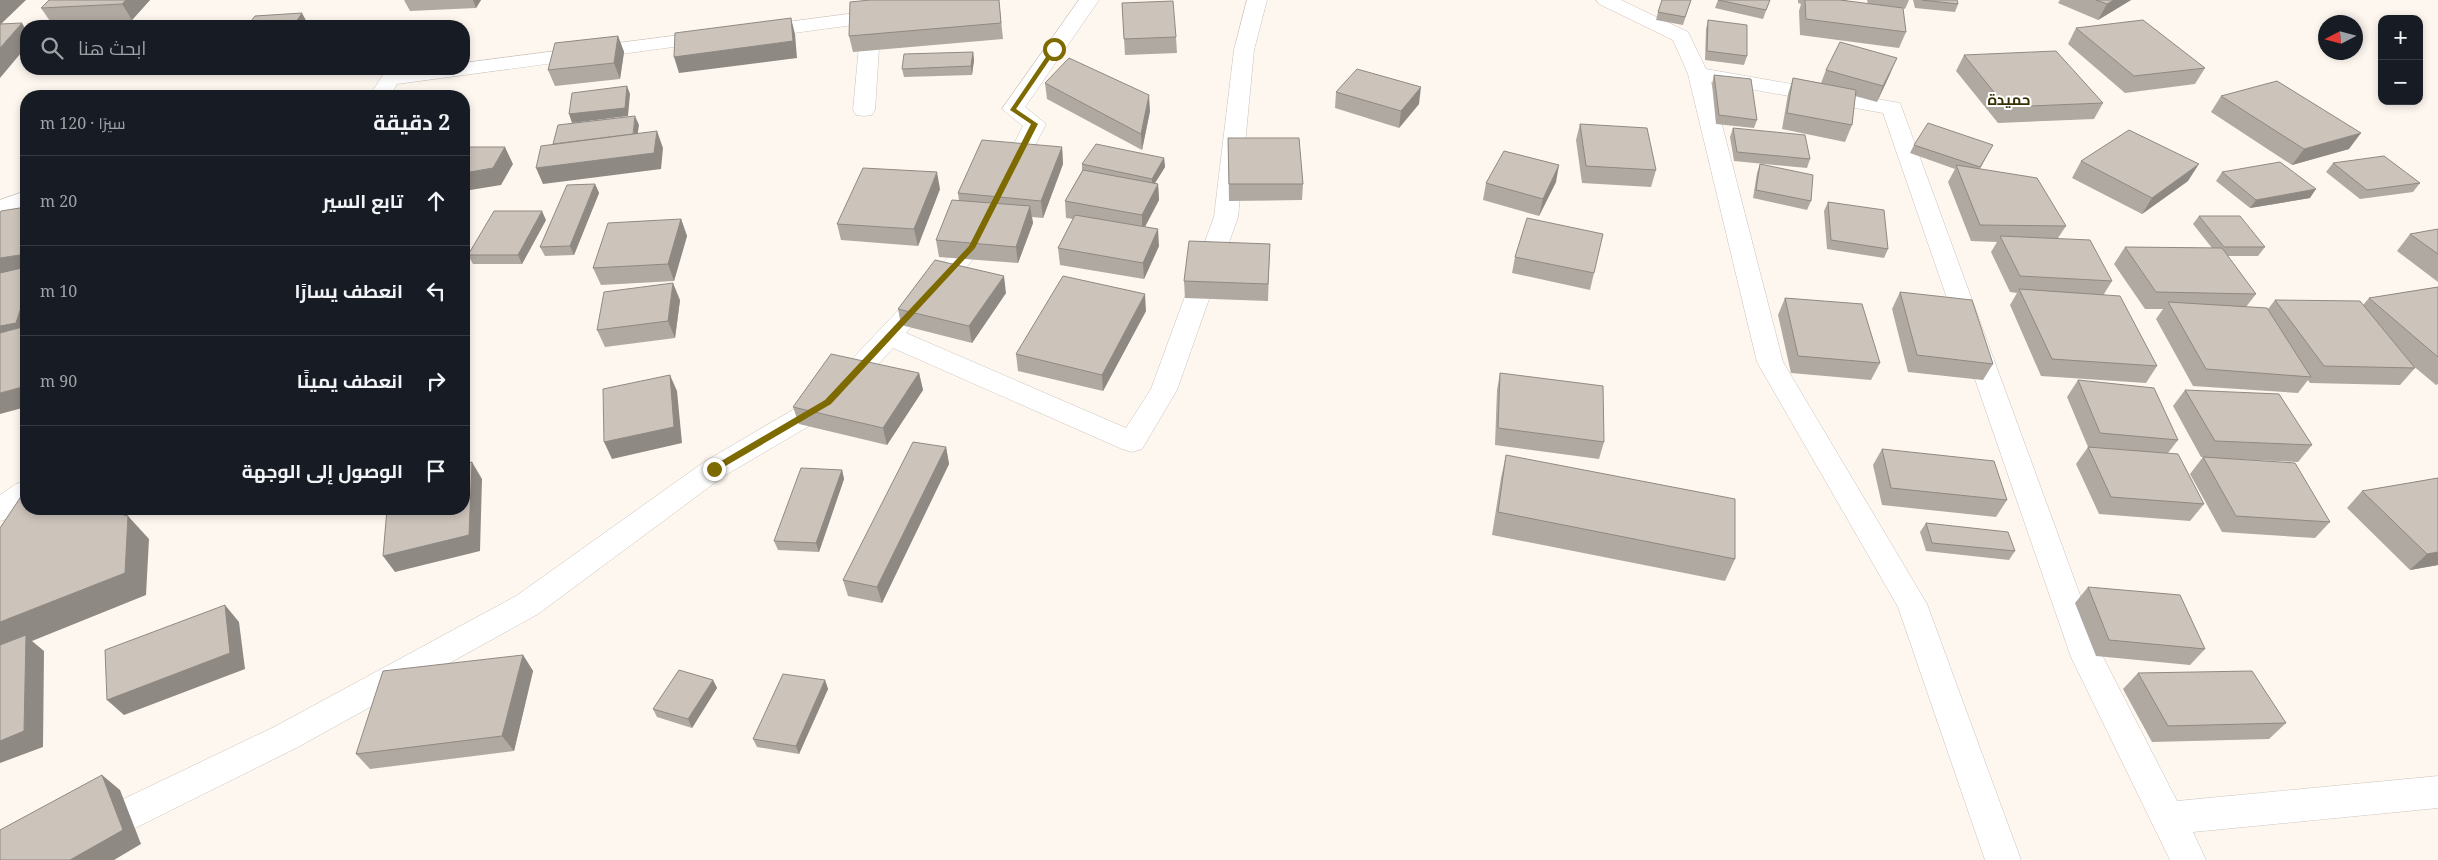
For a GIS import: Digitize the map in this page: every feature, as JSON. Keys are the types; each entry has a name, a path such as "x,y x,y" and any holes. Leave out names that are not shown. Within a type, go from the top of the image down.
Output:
{"street":[{"path":"34,860 286,737 527,605 714,469 828,402 972,247 1035,124 1013,110 1089,0"},
{"path":"889,336 1132,442 1164,390 1226,217 1244,50 1257,0"},
{"path":"1606,0 1681,36 1698,74 1770,362 1912,604 2003,860"},
{"path":"470,69 871,17 864,110"},
{"path":"1698,74 1892,108 2087,657 2188,860"},
{"path":"384,90 390,79 421,75"},
{"path":"0,209 20,201"},
{"path":"0,510 20,496"},
{"path":"2168,818 2438,792"}],"building":[{"path":"49,0 126,0 122,4 41,8"},
{"path":"870,0 999,0 1001,23 849,36 850,2"},
{"path":"1662,0 1691,0 1685,17 1658,12"},
{"path":"1718,0 1770,0 1766,10"},
{"path":"1805,0 1840,0 1903,8 1906,32 1806,19"},
{"path":"1922,0 1957,0 1958,4"},
{"path":"2096,0 2114,0 2107,4"},
{"path":"1173,1 1176,37 1124,39 1122,3"},
{"path":"302,13 297,20 252,20 255,16"},
{"path":"791,18 793,41 674,57 675,33"},
{"path":"1708,20 1747,25 1747,56 1707,51"},
{"path":"2143,20 2205,68 2134,76 2076,28"},
{"path":"20,23 0,48 0,24"},
{"path":"618,36 614,63 548,70 555,43"},
{"path":"1840,42 1897,58 1883,86 1826,70"},
{"path":"2056,51 2103,103 2006,107 1964,55"},
{"path":"973,52 971,66 902,69 904,54"},
{"path":"1069,58 1149,95 1141,134 1045,83"},
{"path":"1357,69 1421,87 1401,111 1336,92"},
{"path":"1714,75 1751,79 1757,120 1719,115"},
{"path":"1793,78 1856,90 1852,125 1787,113"},
{"path":"2277,81 2361,133 2304,149 2221,96"},
{"path":"627,86 625,108 569,114 572,93"},
{"path":"635,116 633,134 553,144 558,125"},
{"path":"1928,123 1993,145 1980,167 1914,145"},
{"path":"1580,124 1647,128 1656,170 1586,166"},
{"path":"1733,128 1805,135 1810,159 1737,152"},
{"path":"2129,130 2199,164 2152,198 2081,161"},
{"path":"657,131 654,153 536,168 541,146"},
{"path":"1228,138 1299,138 1303,184 1229,184"},
{"path":"982,140 1062,147 1041,201 958,193"},
{"path":"1096,144 1164,158 1152,179 1082,164"},
{"path":"470,147 505,147 493,168 470,172"},
{"path":"1504,151 1559,165 1543,199 1486,183"},
{"path":"2384,156 2420,183 2367,190 2333,163"},
{"path":"2280,162 2316,189 2256,200 2222,172"},
{"path":"1760,164 1813,175 1811,201 1756,190"},
{"path":"1956,165 2037,178 2066,226 1980,225"},
{"path":"863,168 937,172 914,229 837,224"},
{"path":"1083,170 1158,184 1142,215 1065,201"},
{"path":"595,184 570,246 540,247 567,185"},
{"path":"952,200 1030,206 1016,247 936,240"},
{"path":"1828,202 1884,210 1888,249 1831,240"},
{"path":"20,208 20,255 0,258 1,211"},
{"path":"494,211 542,211 518,255 470,255 470,252"},
{"path":"1075,215 1158,229 1143,263 1058,248"},
{"path":"2199,216 2240,216 2265,247 2224,247"},
{"path":"1527,218 1603,234 1594,273 1515,257"},
{"path":"681,219 668,264 593,268 608,223"},
{"path":"2438,229 2438,254 2410,234"},
{"path":"2000,236 2090,240 2112,281 2020,276"},
{"path":"1189,241 1270,244 1268,284 1184,281"},
{"path":"2125,247 2222,248 2256,294 2156,292"},
{"path":"935,260 1004,276 969,326 898,309"},
{"path":"20,268 20,311 16,323 0,326 0,273"},
{"path":"1063,276 1145,294 1102,375 1016,354"},
{"path":"673,283 668,321 597,330 604,292"},
{"path":"2438,287 2438,357 2369,298"},
{"path":"2019,289 2120,296 2157,366 2052,359"},
{"path":"1900,292 1972,300 1993,364 1917,355"},
{"path":"1785,298 1862,304 1880,363 1798,356"},
{"path":"2275,300 2360,301 2415,368 2324,366"},
{"path":"2168,302 2267,308 2311,377 2206,369"},
{"path":"20,328 20,388 0,393 0,333"},
{"path":"831,354 919,373 883,428 793,407"},
{"path":"1500,373 1603,386 1604,442 1498,428"},
{"path":"670,375 674,427 604,442 603,389"},
{"path":"2078,380 2154,388 2178,440 2100,433"},
{"path":"2185,390 2279,394 2312,445 2215,441"},
{"path":"913,442 946,447 877,587 843,580"},
{"path":"2088,447 2178,454 2204,504 2111,497"},
{"path":"1882,449 1994,461 2007,500 1891,488"},
{"path":"1506,455 1735,499 1735,559 1498,512"},
{"path":"2203,457 2295,463 2330,522 2236,516"},
{"path":"470,462 472,462 470,511"},
{"path":"801,468 842,470 816,543 774,541"},
{"path":"2438,478 2438,552 2427,554 2362,491"},
{"path":"20,498 20,515 128,516 125,573 0,622 0,528"},
{"path":"386,515 470,515 469,535 383,556"},
{"path":"1926,523 2008,532 2015,551 1932,543"},
{"path":"2088,587 2180,595 2205,649 2109,640"},
{"path":"225,605 230,653 107,700 105,650"},
{"path":"26,635 24,731 0,741 0,645"},
{"path":"523,655 502,736 356,754 383,671"},
{"path":"679,670 713,680 688,719 653,709"},
{"path":"2252,671 2286,723 2168,726 2138,673"},
{"path":"783,674 825,680 796,746 753,739"},
{"path":"102,775 123,830 70,860 0,860 0,830"}],"district":[{"name":"حميدة","path":"2009,100"}],"route":[{"path":"714,469 828,402 972,247 1035,124 1013,110 1054,49"}]}
